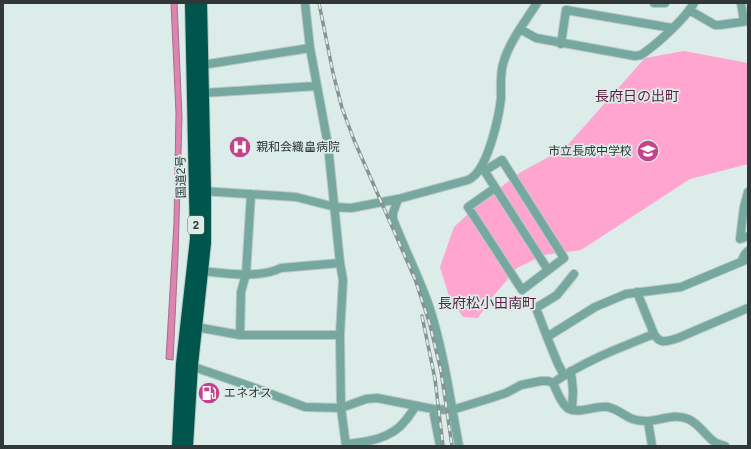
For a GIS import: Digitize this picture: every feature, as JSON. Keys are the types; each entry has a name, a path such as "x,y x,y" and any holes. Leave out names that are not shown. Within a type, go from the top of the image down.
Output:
{"highway":[{"name":"国道2号","path":"188,446 187,364 196,327 205,243 200,191 191,3"},
{"name":"国道2号","path":"178,446 187,364 200,191 203,93 201,3"}],"street":[{"path":"305,3 310,48 328,145 343,280 340,336 341,408 346,445 370,442 388,434 405,422 416,406"},
{"path":"537,3 520,30 503,65 496,122 483,169 548,270"},
{"path":"654,3 665,3"},
{"path":"520,30 536,38 560,44 635,56 641,55 672,28 692,7 715,24 720,25 746,21 741,3"},
{"path":"560,44 566,10 672,28"},
{"path":"202,65 310,48"},
{"path":"203,93 317,86"},
{"path":"200,191 296,197 335,207 351,208 398,199 468,180 483,169 502,160 564,258 522,290 468,207 495,188"},
{"path":"748,192 740,239 748,236"},
{"path":"240,335 241,292 246,274 252,194"},
{"path":"398,199 393,213 393,219 429,306 448,381 459,446"},
{"path":"547,337 596,307 626,294 682,287 745,261 745,254 748,251"},
{"path":"201,271 246,274 273,272 280,268 340,263"},
{"path":"564,375 558,364 536,308 557,295 574,274"},
{"path":"637,292 654,334 657,339 662,342 667,342 748,308"},
{"path":"196,327 240,335 340,336"},
{"path":"553,383 582,364 654,334"},
{"path":"187,364 305,407 341,408 366,399 377,398 432,409 452,410 492,398 521,385 548,381 553,383 567,408 572,410 593,407 608,407 631,419 648,421 674,417 688,419 716,443 725,446"},
{"path":"571,370 573,391 572,410"},
{"path":"432,409 440,446"},
{"path":"648,421 652,446"}],"shaded area":[{"path":"171,3 177,3 182,117 173,360 166,359 174,223 176,113"},
{"path":"684,51 748,63 748,164 690,179 581,250 544,255 517,268 490,300 478,318 463,317 449,296 440,267 454,227 482,201 521,172 565,148 645,58"}],"railway":[{"path":"319,3 333,73 342,108 354,140 415,279 430,325 441,371 452,446"},
{"path":"422,316 435,379 443,446"}],"place":[{"name":"親和会織畠病院","path":"240,147"},
{"name":"市立長成中学校","path":"648,151"},
{"name":"エネオス","path":"209,393"}],"district":[{"name":"長府日の出町","path":"637,96"},
{"name":"長府松小田南町","path":"487,303"}]}
